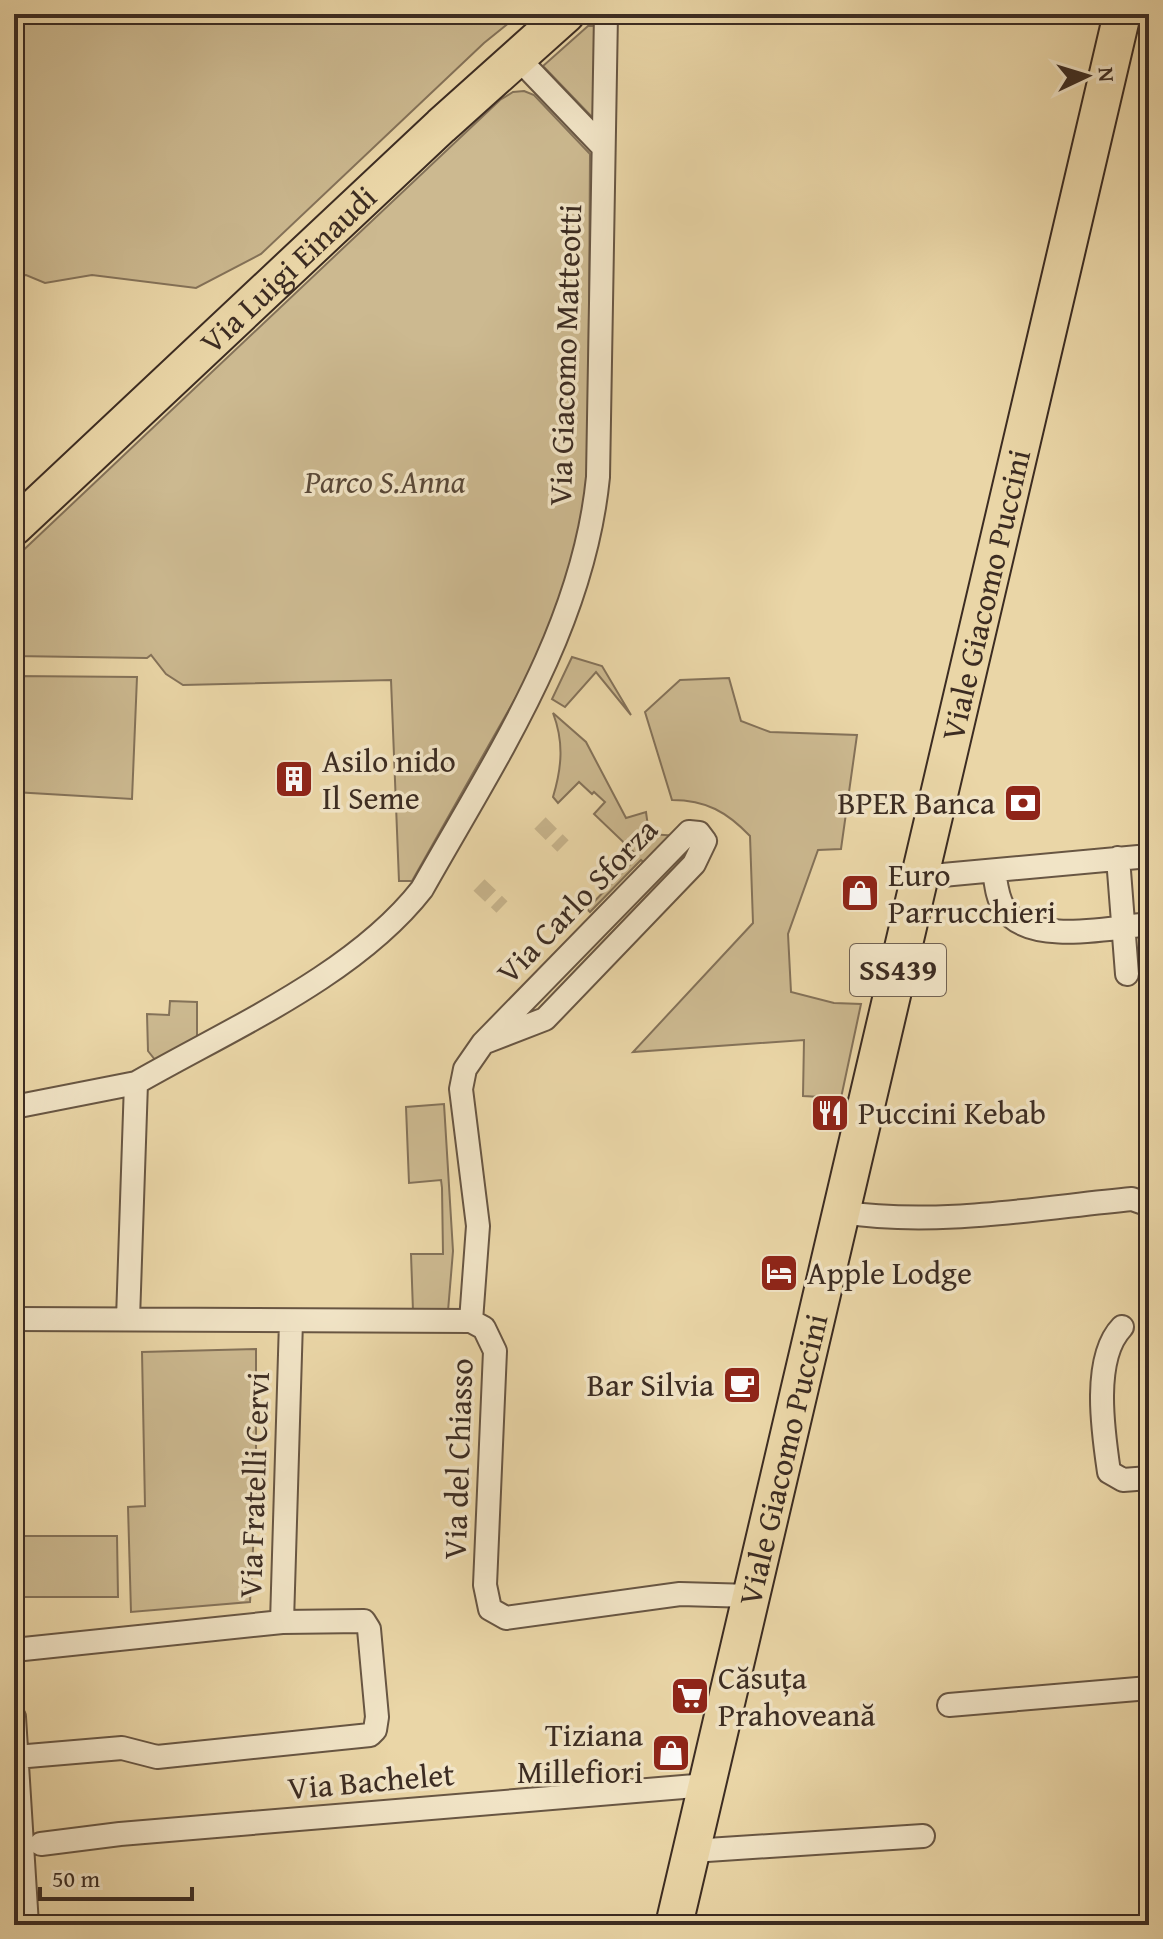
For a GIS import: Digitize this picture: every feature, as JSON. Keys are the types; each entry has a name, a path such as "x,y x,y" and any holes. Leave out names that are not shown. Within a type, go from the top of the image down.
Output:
{"main road":[{"name":"Via Luigi Einaudi","path":"14,527 566,14"},
{"name":"Viale Giacomo Puccini","path":"674,1925 1122,15"}],"street":[{"name":"Via Giacomo Matteotti","path":"14,1107 136,1083 366,949 402,916 422,889 534,686 568,613 595,501 606,14"},
{"path":"517,57 603,147"},
{"name":"Via Carlo Sforza","path":"471,1321 478,1226 461,1089 465,1069 483,1043 689,832 699,833 705,841 694,864 545,1019 483,1043"},
{"path":"921,877 1149,856"},
{"path":"1118,858 1127,974"},
{"path":"994,871 1004,909 1022,925 1042,931 1149,924"},
{"path":"128,1319 136,1083"},
{"path":"841,1212 872,1217 956,1215 1132,1199 1149,1205"},
{"name":"Via del Chiasso","path":"14,1319 471,1321 484,1328 495,1351 485,1585 490,1609 506,1618 680,1594 752,1596"},
{"name":"Via Fratelli Cervi","path":"14,1650 282,1622 291,1321"},
{"path":"1122,1327 1106,1348 1103,1369 1109,1472 1123,1480 1149,1478"},
{"path":"16,1757 122,1748 157,1757 370,1735 375,1730 377,1717 369,1629 364,1621 282,1622"},
{"path":"949,1705 1149,1688"},
{"path":"14,1717 27,1925"},
{"name":"Via Bachelet","path":"41,1844 120,1834 707,1785"},
{"path":"692,1851 923,1836"}],"green space":[{"path":"14,14 520,14 484,43 261,254 196,288 92,275 45,283 26,275 14,276"},
{"path":"588,26 595,26 598,33 593,118 543,66"},
{"name":"Parco S.Anna","path":"524,91 534,95 590,154 588,481 568,589 533,667 412,881 399,881 391,680 183,685 166,674 151,655 147,658 14,656 14,559 500,100 513,92"},
{"path":"572,657 602,666 631,715 596,672 565,707 552,699"},
{"path":"14,676 137,677 132,799 14,792"},
{"path":"729,678 741,721 770,732 857,735 841,849 818,850 788,934 791,992 834,1003 861,1004 841,1098 803,1096 804,1040 633,1052 753,923 750,836 715,809 695,802 672,800 645,712 680,680"},
{"path":"553,713 586,742 626,818 646,812 649,834 681,836 650,868 641,860 590,912 587,909 638,856 594,814 605,802 594,792 592,794 579,782 558,803 553,797 560,755 559,734"},
{"path":"170,1001 197,1002 197,1042 156,1061 148,1051 147,1014 169,1015"},
{"path":"444,1104 453,1251 448,1311 413,1311 411,1254 443,1254 442,1188 441,1180 409,1183 406,1107"},
{"path":"256,1349 256,1496 250,1602 131,1612 128,1507 145,1506 142,1352"},
{"path":"22,1536 117,1536 118,1597 22,1597"}],"tunnel":[{"path":"540,823 563,846"},
{"path":"479,885 502,907"}],"place":[{"name":"Asilo nido Il Seme","path":"294,779"},
{"name":"BPER Banca","path":"1023,803"},
{"name":"Euro Parrucchieri","path":"860,893"},
{"name":"Puccini Kebab","path":"830,1113"},
{"name":"Apple Lodge","path":"779,1273"},
{"name":"Bar Silvia","path":"742,1385"},
{"name":"Căsuța Prahoveană","path":"690,1696"},
{"name":"Tiziana Millefiori","path":"671,1753"}]}
